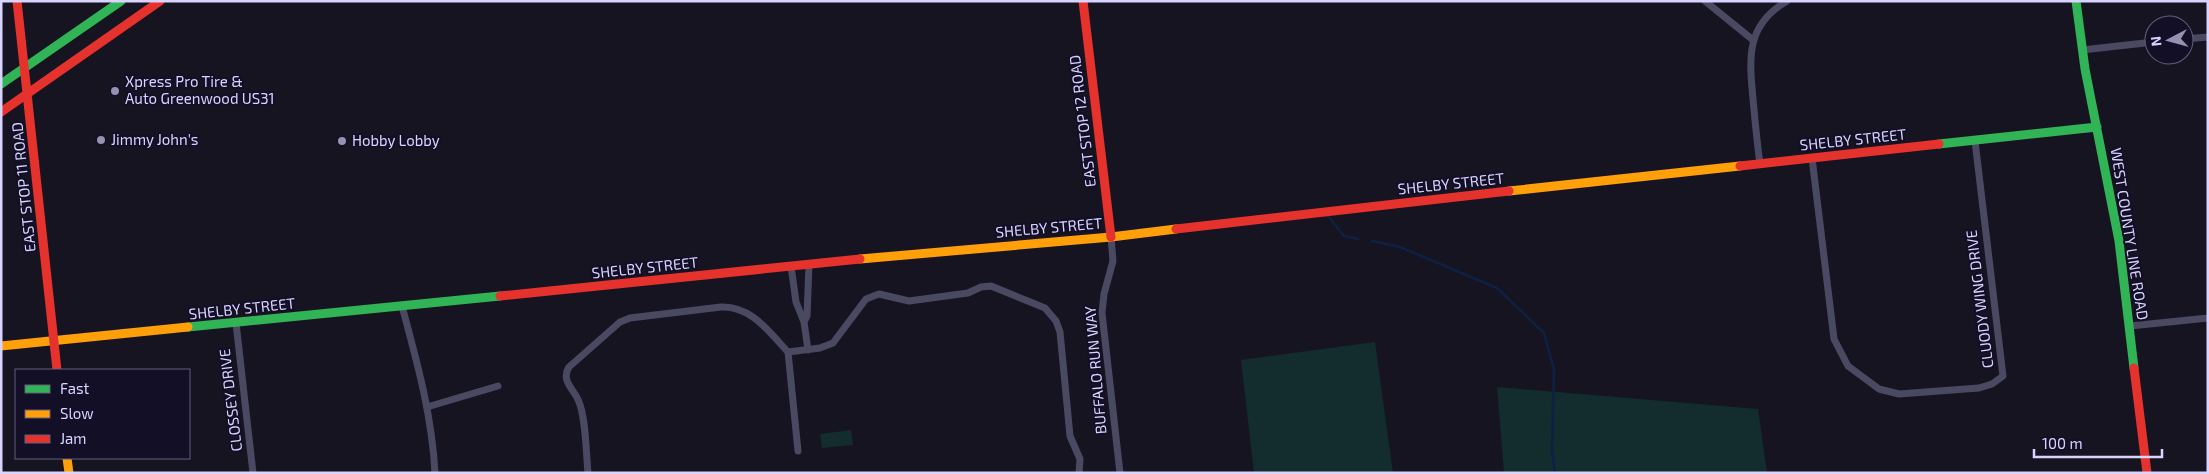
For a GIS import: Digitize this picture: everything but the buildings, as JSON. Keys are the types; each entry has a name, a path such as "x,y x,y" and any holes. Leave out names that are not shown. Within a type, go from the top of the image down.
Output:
{"street":[{"name":"EAST STOP 11 ROAD","path":"17,1 57,369"},
{"path":"1,84 121,1"},
{"path":"1,112 160,1"},
{"name":"EAST STOP 12 ROAD","path":"1083,1 1110,237"},
{"path":"1705,1 1754,40"},
{"path":"1760,164 1749,61 1754,40 1766,19 1788,1"},
{"name":"WEST COUNTY LINE ROAD","path":"2076,1 2082,50 2117,233 2147,473"},
{"path":"2194,38 2208,37"},
{"path":"2082,50 2144,43"},
{"name":"SHELBY STREET","path":"1,346 950,250 1110,237 1250,219 2097,128"},
{"name":"CLUODY WING DRIVE","path":"1812,158 1834,339 1848,366 1879,389 1899,394 1979,388 1992,384 2002,376 1974,141"},
{"name":"BUFFALO RUN WAY","path":"1110,237 1113,261 1104,294 1102,313 1120,473"},
{"path":"804,322 807,316 809,264"},
{"path":"791,266 796,302 804,322 808,350"},
{"path":"788,352 808,350 833,343 864,301 876,294 909,301 968,293 987,286 1027,300 1045,308 1056,321 1060,332 1070,436 1080,459 1079,473"},
{"path":"402,306 419,366 427,407 435,473"},
{"path":"588,473 581,407 567,383 566,375 569,367 619,322 628,318 730,307 746,311 756,318 788,352 798,451"},
{"path":"2130,326 2208,318"},
{"name":"CLOSSEY DRIVE","path":"236,323 253,473"},
{"path":"427,407 498,386"},
{"path":"67,459 69,473"}],"green space":[{"path":"1375,342 1393,473 1254,473 1241,360"},
{"path":"1497,387 1758,409 1767,473 1504,473"},
{"path":"851,430 853,445 822,448 820,434"}],"waterway":[{"path":"1325,212 1344,236 1358,239"},
{"path":"1372,241 1400,247 1497,288 1544,333 1554,369 1552,450 1555,473"}],"traffic: fast":[{"path":"1,84 121,1"},
{"path":"2076,1 2085,69 2119,241 2134,368"},
{"path":"1939,144 2097,127"},
{"path":"188,327 500,296"}],"traffic: slow":[{"path":"1509,191 1740,166"},
{"path":"860,259 1111,237 1176,229"},
{"path":"1,346 188,327"},
{"path":"67,459 69,473"}],"traffic: jam":[{"path":"17,1 57,369"},
{"path":"1,112 160,1"},
{"path":"1083,1 1111,237"},
{"path":"1740,166 1939,144"},
{"path":"1176,229 1509,191"},
{"path":"500,296 860,259"},
{"path":"2134,368 2147,473"}],"place":[{"name":"Xpress Pro Tire & Auto Greenwood US31","path":"115,91"},
{"name":"Jimmy John's","path":"101,140"},
{"name":"Hobby Lobby","path":"342,141"}]}
